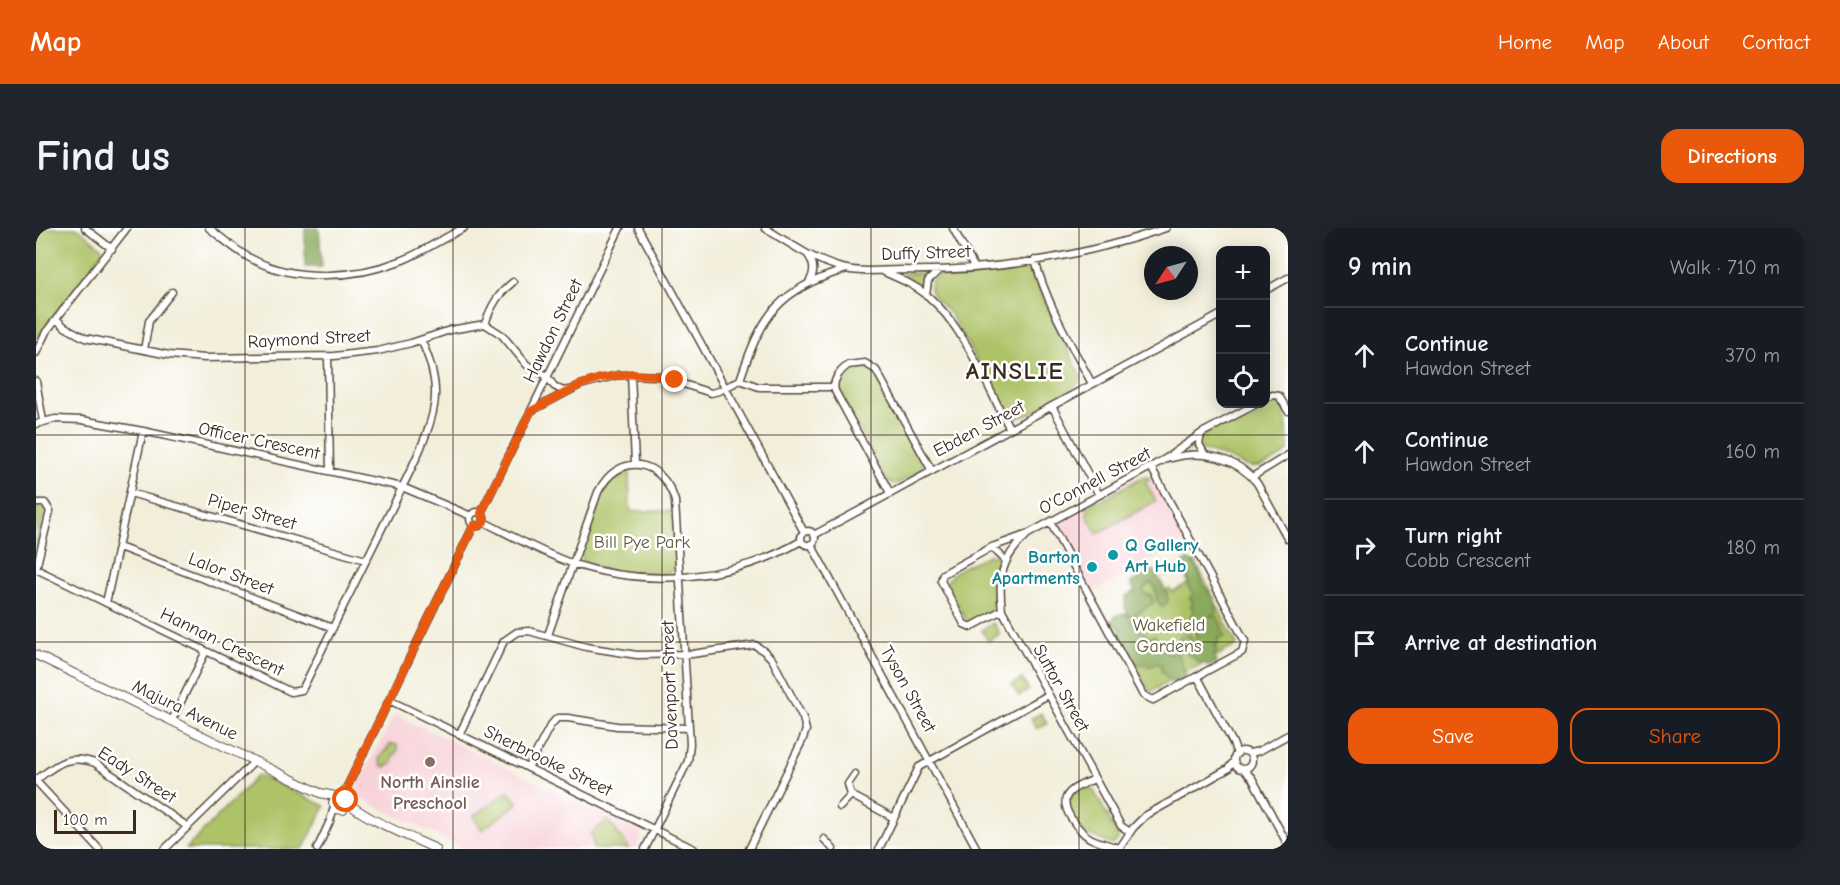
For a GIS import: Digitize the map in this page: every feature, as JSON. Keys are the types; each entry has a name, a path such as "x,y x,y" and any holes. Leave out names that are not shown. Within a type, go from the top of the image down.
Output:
{"main road":[{"name":"Majura Avenue","path":"36,655 436,849"}],"street":[{"path":"85,228 112,249"},
{"path":"36,353 46,332 127,228"},
{"path":"209,228 242,253 265,265 289,272 315,275 341,274 388,265 426,250 464,228"},
{"path":"638,228 804,532"},
{"name":"Duffy Street","path":"765,228 808,254 848,269 938,271 1035,260 1112,244 1166,228"},
{"path":"953,228 974,267"},
{"name":"Hawdon Street","path":"481,513 620,229"},
{"path":"808,254 814,270 808,284"},
{"path":"1035,260 1051,308 1092,384"},
{"path":"531,411 569,390 600,378 630,374 659,376 711,393 726,387 740,380 761,326 782,302 808,284 848,269"},
{"path":"881,270 907,282 926,295 951,320 1010,429"},
{"path":"926,295 928,281 938,271"},
{"path":"1270,288 1288,278"},
{"path":"513,282 492,304 484,324 502,335 527,365 547,376 555,387 563,391 569,390"},
{"path":"144,350 149,321 171,292"},
{"name":"Ebden Street","path":"814,535 1216,318"},
{"name":"Raymond Street","path":"57,319 65,327 85,338 169,355 205,358 328,356 378,351 450,330 484,324"},
{"name":"Hannan Crescent","path":"36,569 291,692 302,690 402,487 434,409 436,390 434,375 421,340"},
{"path":"328,356 330,471"},
{"path":"890,494 834,387 840,372 848,365 860,363 872,367 880,375 932,471"},
{"path":"548,636 598,492 604,481 614,471 635,463 630,374"},
{"path":"740,380 759,387 834,387"},
{"path":"36,381 43,421"},
{"path":"1270,397 1276,395 1281,398 1288,411"},
{"path":"1052,406 1099,495"},
{"name":"O'Connell Street","path":"1002,610 972,627 964,624 940,581 943,574 992,547 1028,534 1166,459 1202,433 1249,408"},
{"name":"Officer Crescent","path":"36,424 55,419 82,420 143,431 402,487 471,516"},
{"path":"106,603 143,431"},
{"path":"1202,433 1199,437 1199,444 1205,454"},
{"path":"1166,459 1182,455 1205,454 1235,464 1252,477 1288,539"},
{"path":"1252,477 1288,455"},
{"name":"Davenport Street","path":"635,463 650,468 663,477 672,490 676,506 689,728 688,761 645,849"},
{"path":"1050,522 1143,695 1153,700 1242,652 1245,640 1151,467"},
{"name":"Piper Street","path":"130,493 366,560"},
{"path":"36,503 44,502 50,509 36,569"},
{"path":"474,525 471,522 471,516 475,512 481,513 484,522"},
{"path":"484,522 539,550 573,563 610,573 680,579 728,570 765,559 801,541"},
{"path":"474,525 479,526 484,522"},
{"path":"317,849 474,525"},
{"path":"810,531 814,535 811,544 804,544 801,541 801,535 804,532 810,531"},
{"name":"Suttor Street","path":"1028,534 1015,546 1006,561 1000,583 1002,610 1120,826 1130,832"},
{"name":"Tyson Street","path":"811,544 977,849"},
{"name":"Lalor Street","path":"119,547 333,628"},
{"path":"992,547 1006,561"},
{"path":"459,735 504,641 523,630 586,647 637,655 685,655 755,645 772,659 803,718 806,730 749,849"},
{"path":"172,720 206,651"},
{"path":"1197,676 1239,752"},
{"path":"879,849 919,767 1048,694"},
{"name":"Sherbrooke Street","path":"389,700 694,849"},
{"path":"528,768 550,726 557,718 617,726 689,728"},
{"path":"1239,752 1259,751 1288,735"},
{"path":"1228,769 1242,769 1252,763 1259,751"},
{"path":"1094,779 1070,791 1065,798 1065,808 1083,834 1119,849 1130,832 1145,816 1228,769 1239,752"},
{"path":"1250,753 1252,778"},
{"name":"Eady Street","path":"36,781 58,764 67,760 85,759 95,763 188,827"},
{"path":"165,849 255,761"},
{"path":"1234,762 1252,778 1288,845"},
{"path":"855,774 848,784 851,795 894,818"},
{"path":"36,781 99,849"},
{"path":"840,807 851,795"},
{"path":"824,839 833,849"}],"shaded area":[{"path":"1144,476 1153,479 1184,536 1184,542 1092,593 1088,591 1056,529 1058,524 1084,507"},
{"path":"395,714 641,833 642,836 636,849 465,849 356,796 354,792"}],"green space":[{"path":"36,228 78,228 101,247 103,252 36,341"},
{"path":"305,228 319,228 322,267 305,267"},
{"path":"1024,266 1033,273 1082,378 1062,396 1015,419 1005,413 950,314 933,296 930,287 932,280 939,274"},
{"path":"927,273 923,288 904,278 903,274"},
{"path":"863,365 876,375 922,460 923,465 920,471 899,483 893,484 886,479 838,390 840,376 850,367"},
{"path":"1273,398 1278,401 1282,407 1288,445 1288,452 1273,461 1263,466 1247,467 1209,452 1181,450 1205,434 1254,408 1270,408 1270,400"},
{"name":"Bill Pye Park","path":"629,469 630,511 672,511 676,563 675,568 668,574 615,571 594,566 583,560 580,550 601,491 608,481"},
{"path":"1144,476 1151,479 1145,482 1156,501 1097,534 1087,516 1088,507 1093,502 1103,499"},
{"path":"42,506 45,510 36,551 36,510 37,507"},
{"path":"989,555 996,556 998,560 993,605 987,614 970,622 966,620 946,584 958,570"},
{"path":"1187,560 1197,568 1205,588 1215,598 1217,613 1211,616 1218,617 1225,636 1218,637 1218,644 1214,646 1217,651 1214,655 1217,662 1210,666 1180,650 1179,637 1184,633 1189,634 1194,644 1196,643 1196,632 1190,618 1193,603 1190,598 1193,593 1189,589 1188,574 1183,563"},
{"name":"Wakefield Gardens","path":"1195,561 1237,645 1150,692 1111,622 1135,609 1136,592 1131,583 1154,570 1165,590 1170,589 1172,592 1189,583 1186,578 1189,576 1188,565"},
{"path":"1154,570 1167,593 1168,601 1163,607 1156,600 1155,585 1149,583 1143,590 1146,595 1151,595 1153,603 1134,615 1133,624 1149,637 1155,636 1170,653 1178,653 1186,676 1177,683 1173,683 1164,675 1161,665 1157,663 1149,667 1139,665 1131,656 1129,648 1121,643 1118,637 1122,629 1112,621 1116,615 1130,616 1125,608 1126,596 1135,591 1131,583"},
{"path":"993,623 1000,634 988,641 982,630"},
{"path":"1022,679 1029,690 1019,696 1012,685"},
{"path":"1041,713 1047,723 1037,729 1031,718"},
{"path":"391,744 397,745 398,750 393,757 392,764 385,767 381,765 379,758"},
{"path":"258,775 325,806 303,849 186,849"},
{"path":"1089,788 1094,791 1117,833 1118,839 1114,844 1084,833 1065,807 1071,794"},
{"path":"508,791 518,803 482,830 473,817"},
{"path":"608,820 628,849 593,849 593,837 590,834"}],"place":[{"name":"Q Gallery Art Hub","path":"1113,555"},
{"name":"Barton Apartments","path":"1092,567"},
{"name":"North Ainslie Preschool","path":"430,762"}],"district":[{"name":"AINSLIE","path":"1015,371"}],"route":[{"path":"346,800 348,785 474,525 479,526 484,522 485,519 481,513 531,411 580,385 600,378 630,374 659,376 675,380"}]}
